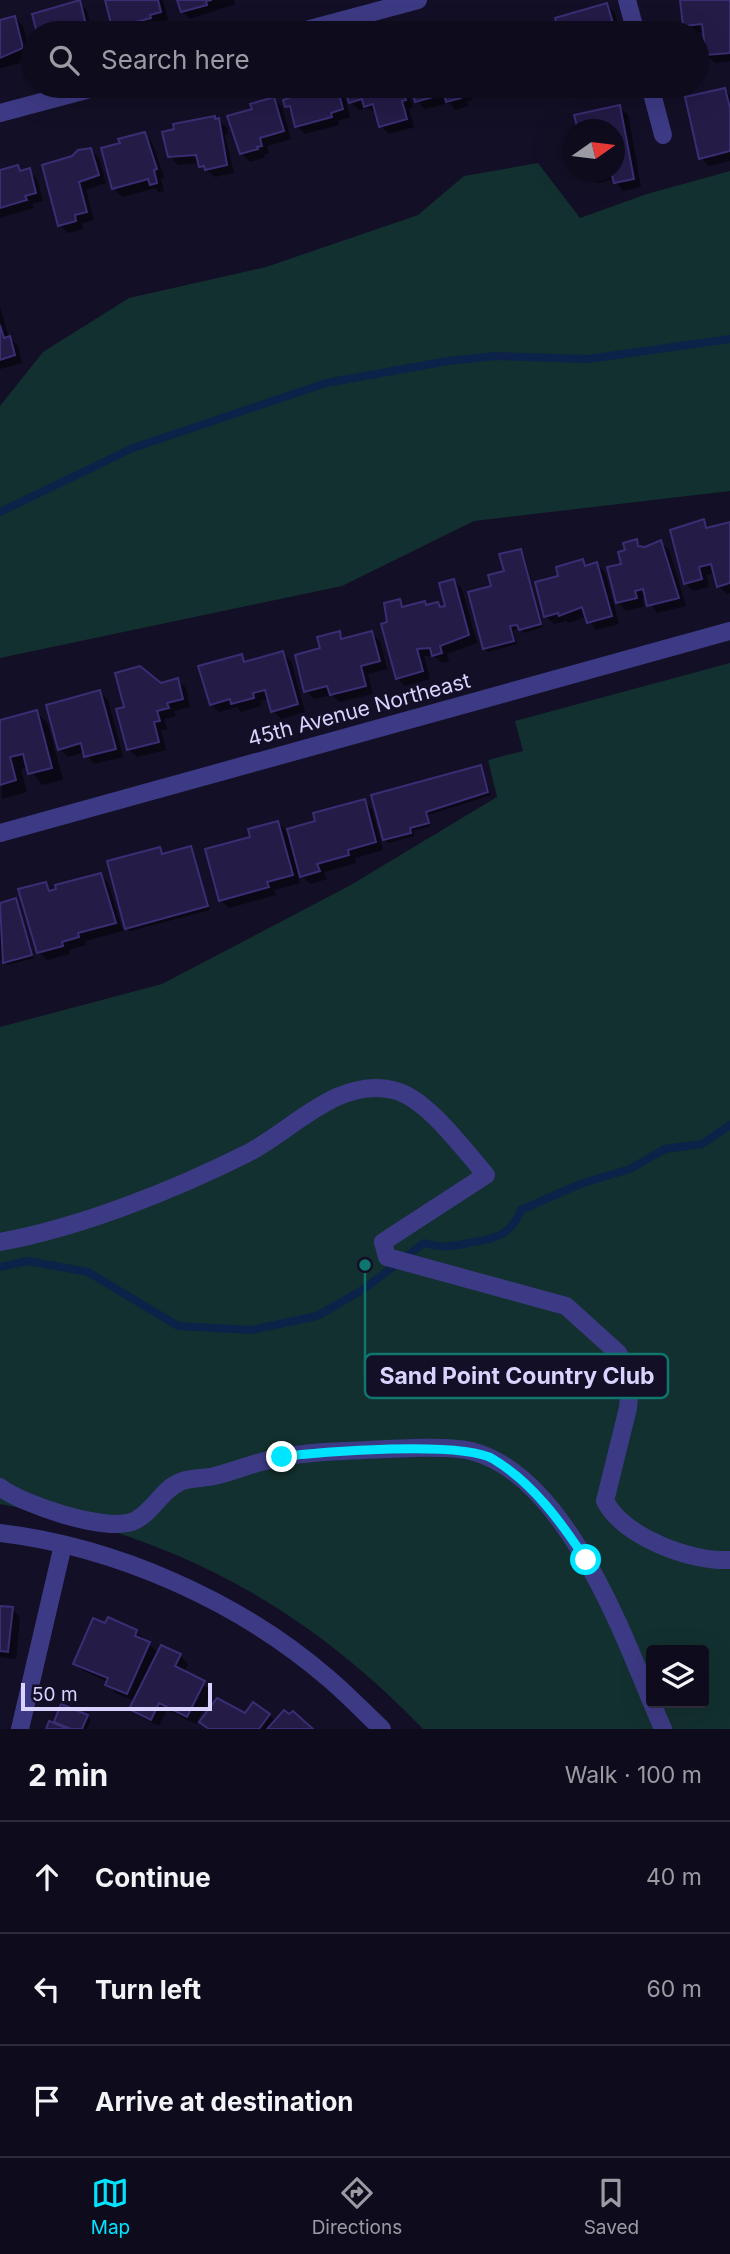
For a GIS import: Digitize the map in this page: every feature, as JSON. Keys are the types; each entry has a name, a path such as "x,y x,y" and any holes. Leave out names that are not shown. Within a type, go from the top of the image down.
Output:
{"street":[{"path":"340,21 418,0"},
{"path":"627,0 633,21"},
{"path":"0,113 56,98"},
{"path":"653,98 663,135"},
{"name":"45th Avenue Northeast","path":"0,834 730,631"},
{"path":"0,1242 109,1211 248,1153 287,1126 347,1093 370,1086 397,1090 418,1103 486,1175 383,1242 387,1257 566,1306 618,1353 627,1369 630,1384 628,1408 605,1501 613,1516 633,1532 690,1556 730,1560"},
{"path":"0,1487 15,1499 41,1509 121,1525 138,1520 179,1482 212,1477 282,1457 354,1451 468,1450 492,1458 531,1489 561,1522 613,1610 646,1688"},
{"path":"0,1532 63,1545 130,1565 231,1611 327,1676 382,1729"},
{"path":"20,1729 63,1545"},
{"path":"654,1708 663,1729"}],"green space":[{"path":"538,163 580,218 647,194 730,171 730,491 474,521 342,586 0,658 0,406 43,352 129,298 266,267 418,215 464,176"},
{"path":"730,663 730,1729 423,1729 330,1645 282,1611 231,1581 177,1555 121,1534 62,1517 0,1504 0,1027 162,984 349,886 497,797 488,760 523,751 515,721"}],"building":[{"path":"80,0 85,21 34,21 32,14"},
{"path":"105,0 158,0 161,12 150,15 151,18 139,21 110,21"},
{"path":"177,0 212,0 206,1 207,5 181,12"},
{"path":"680,0 730,0 730,53 709,55 709,21 682,21"},
{"path":"607,3 612,21 556,21 555,18"},
{"path":"15,16 21,49 0,58 0,20"},
{"path":"725,88 730,108 730,151 699,159 685,98 709,98 709,92"},
{"path":"274,98 284,131 260,138 262,146 240,154 227,116 252,109 250,104"},
{"path":"340,98 343,109 331,113 332,117 295,127 290,106 285,107 283,100"},
{"path":"348,98 405,98 402,101 407,119 379,127 373,104 364,107 362,99 349,103"},
{"path":"414,98 430,98 415,102"},
{"path":"445,98 461,98 446,102"},
{"path":"620,105 623,119 575,119 574,115"},
{"path":"215,116 215,119 219,118 227,165 205,170 204,166 199,167 196,155 168,157 162,132 174,129 173,124"},
{"path":"625,131 634,179 625,181"},
{"path":"145,132 157,169 154,170 157,183 150,185 148,179 112,189 101,148 120,143 118,139"},
{"path":"91,148 99,175 79,182 87,212 75,215 76,221 58,226 42,165 72,156 78,150"},
{"path":"18,165 20,171 30,168 36,193 25,196 27,200 0,208 0,170"},
{"path":"0,325 4,338 10,336 15,355 0,360"},
{"path":"704,519 706,528 730,522 730,583 717,587 711,564 699,567 702,579 684,584 670,530"},
{"path":"637,539 638,546 645,547 661,540 679,598 647,606 643,589 635,591 637,598 616,603 607,567 621,564 618,552 625,550 623,543"},
{"path":"521,549 541,624 519,630 517,625 510,626 514,641 483,649 468,592 491,586 488,575 504,571 499,554"},
{"path":"583,559 585,566 597,562 612,616 587,623 582,607 559,616 558,613 544,617 535,582 558,576 556,567"},
{"path":"454,579 469,635 440,646 442,653 432,656 430,648 417,649 423,671 396,679 381,624 387,622 384,603 400,599 402,607 425,601 426,605 438,602 440,607 445,606 439,583"},
{"path":"340,631 341,639 372,631 380,661 361,666 366,686 330,695 327,686 304,692 295,655 320,648 317,637"},
{"path":"283,651 298,704 271,712 265,690 253,693 254,698 231,704 230,699 210,705 198,666 242,654 244,662"},
{"path":"140,666 161,683 178,678 183,699 167,703 169,708 157,711 160,721 154,722 159,742 127,750 116,709 124,707 115,673"},
{"path":"100,690 116,749 84,757 81,743 58,750 46,705"},
{"path":"37,710 52,768 28,774 23,754 10,757 16,780 0,785 0,720"},
{"path":"481,765 488,792 426,812 429,823 410,828 411,833 383,840 371,795"},
{"path":"365,799 376,842 348,850 349,855 317,864 320,871 300,877 287,829 315,821 313,813"},
{"path":"278,821 293,875 267,882 269,887 219,901 205,849 250,837 248,829"},
{"path":"191,846 208,906 125,929 107,861 160,847 162,854"},
{"path":"101,873 116,923 78,933 79,937 62,942 63,946 37,953 18,889 46,882 49,891 56,889 55,885"},
{"path":"16,898 32,955 3,963 0,903"},
{"path":"0,1606 13,1607 8,1652 0,1651"},
{"path":"108,1617 137,1630 135,1636 150,1642 127,1694 105,1685 108,1678 73,1664 93,1618 105,1623"},
{"path":"161,1645 181,1654 175,1666 205,1681 187,1717 159,1703 151,1720 129,1709"},
{"path":"217,1698 245,1713 253,1702 270,1714 259,1729 209,1729 199,1722"},
{"path":"61,1704 88,1715 82,1729 71,1729 54,1722"},
{"path":"284,1710 289,1714 293,1711 313,1729 267,1729"},
{"path":"49,1721 68,1729 46,1729"}],"waterway":[{"path":"0,512 133,448 326,383 448,361 496,356 588,359 730,339"},
{"path":"0,1267 28,1261 88,1272 178,1326 251,1330 317,1316 364,1289 424,1243 451,1246 493,1238 512,1226 521,1210 580,1184 630,1169 665,1149 702,1144 730,1125"}],"place":[{"name":"Sand Point Country Club","path":"365,1265"}],"route":[{"path":"282,1457 314,1452 468,1450 492,1458 546,1504 586,1560"}]}
